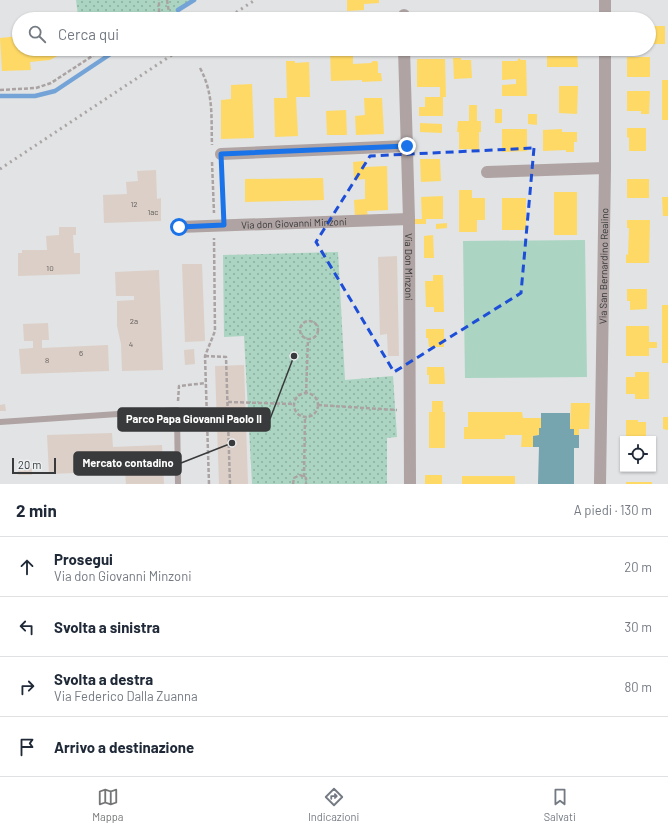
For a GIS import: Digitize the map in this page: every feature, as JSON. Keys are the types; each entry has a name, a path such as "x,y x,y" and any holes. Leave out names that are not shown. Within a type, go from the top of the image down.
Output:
{"street":[{"path":"605,0 605,12"},
{"name":"Via Don Minzoni","path":"404,56 408,219 410,484"},
{"name":"Via San Bernardino Realino","path":"600,484 605,168 605,56"},
{"path":"221,154 407,146"},
{"path":"487,172 605,168"},
{"name":"Via don Giovanni Minzoni","path":"179,227 408,219"}],"lane":[{"path":"0,422 177,410 178,484"}],"path":[{"path":"159,0 159,12"},
{"path":"167,0 169,12"},
{"path":"0,90 36,88 51,83 92,56"},
{"path":"209,484 205,356 215,331 221,154"},
{"path":"306,322 312,322 317,326 318,332 313,338 308,339 302,334 301,329 306,322"},
{"path":"306,394 308,339"},
{"path":"205,356 226,356 230,484"},
{"path":"177,410 179,386 206,383"},
{"path":"306,394 312,395 318,405 315,413 309,417 305,417 295,411 294,404 297,397 306,394"},
{"path":"228,402 294,404"},
{"path":"318,405 410,410"},
{"path":"305,417 304,477 307,481 306,484"},
{"path":"292,484 295,476 300,475 304,477"}],"highlighted area":[{"path":"534,148 521,293 394,372 316,242 370,156"}],"green space":[{"path":"76,0 197,0 178,12 78,12"},
{"path":"585,240 587,377 465,378 463,241"},
{"path":"338,252 345,380 393,376 397,437 387,438 387,484 252,484 244,336 224,337 223,255"}],"building: Abitazioni":[{"path":"347,0 379,0 379,3 364,4 364,10 347,11"},
{"path":"656,26 665,26 665,44 656,44"},
{"path":"12,37 12,56 57,56 50,60 30,62 31,70 2,71 0,38"},
{"path":"330,56 353,56 353,64 371,63 373,61 377,61 378,73 381,73 382,81 362,82 362,80 331,81"},
{"path":"547,56 577,56 578,67 547,67"},
{"path":"627,57 650,57 650,77 627,77"},
{"path":"453,58 471,60 472,78 454,79"},
{"path":"519,58 521,60 526,60 527,96 502,96 502,85 516,84 516,79 502,80 502,61 517,61"},
{"path":"417,59 445,59 446,97 443,97 443,116 419,116 419,107 425,107 425,97 440,97 440,87 417,87"},
{"path":"286,61 295,61 295,63 309,62 310,97 296,97 298,136 275,137 274,98 287,98"},
{"path":"662,80 668,80 668,120 662,120"},
{"path":"252,84 254,138 221,139 221,100 231,99 231,85"},
{"path":"559,86 578,86 577,114 559,113"},
{"path":"627,91 650,91 649,114 641,114 641,111 627,111"},
{"path":"364,98 382,98 384,134 356,135 355,116 365,115"},
{"path":"469,105 477,105 477,121 481,121 481,132 479,132 479,151 472,151 472,149 459,149 459,132 457,132 458,121 469,121"},
{"path":"495,109 502,109 502,123 495,123"},
{"path":"346,110 347,135 327,135 326,111"},
{"path":"528,114 537,114 537,125 528,124"},
{"path":"420,123 442,124 442,133 420,132"},
{"path":"627,128 646,128 646,151 629,151"},
{"path":"502,129 527,129 527,151 502,152"},
{"path":"562,129 562,132 577,132 577,142 574,142 574,152 566,152 566,150 543,151 543,130"},
{"path":"420,159 440,159 441,181 421,182"},
{"path":"364,161 365,167 387,166 388,210 367,211 368,217 355,217 354,200 365,199 365,179 354,180 353,162"},
{"path":"323,178 324,200 245,202 245,179"},
{"path":"627,179 649,179 649,198 627,198"},
{"path":"459,190 472,190 472,198 485,198 485,220 477,220 477,232 459,232"},
{"path":"554,192 577,192 577,235 554,235"},
{"path":"443,196 443,219 426,219 426,224 414,224 414,219 422,219 421,197"},
{"path":"662,197 668,197 668,216 663,216"},
{"path":"502,198 526,198 526,230 502,230"},
{"path":"627,220 650,220 649,263 626,263 626,254 628,255 629,228 627,228"},
{"path":"447,223 447,228 436,229 436,224"},
{"path":"433,235 434,258 424,258 424,236"},
{"path":"433,275 443,275 444,312 434,312 434,307 426,307 425,281 433,281"},
{"path":"627,289 647,289 647,309 630,310 630,301 627,301"},
{"path":"662,305 668,305 668,363 662,363"},
{"path":"626,326 649,326 649,342 657,342 657,348 649,348 649,356 626,356"},
{"path":"426,329 444,329 444,347 429,347 428,338 426,338"},
{"path":"427,367 444,367 445,384 429,384"},
{"path":"635,372 649,372 649,399 635,399 635,394 626,394 626,377 635,377"},
{"path":"432,401 443,401 443,412 445,412 445,448 429,448 429,412 432,412"},
{"path":"571,403 590,403 589,429 579,429 579,435 574,435 574,429 570,429"},
{"path":"468,412 522,412 523,418 542,418 541,428 539,428 539,435 533,436 533,447 521,447 522,435 505,435 505,439 464,439 464,427 468,427"},
{"path":"663,417 668,417 668,430 663,429"},
{"path":"626,420 646,422 646,436 626,436"},
{"path":"425,475 442,475 442,484 425,484"},
{"path":"462,476 515,476 515,484 462,484"},
{"path":"626,482 652,482 652,484 626,484"}],"building: Pubblico":[{"path":"541,413 570,413 570,429 574,429 574,435 579,435 579,448 574,448 574,484 538,484 539,447 533,447 533,436 539,435 539,428 541,428"}],"building: Altro":[{"path":"156,170 157,199 161,198 161,221 104,223 103,195 127,194 126,182 138,181 137,171"},
{"path":"59,227 76,227 76,235 73,235 74,253 80,253 80,274 18,276 18,253 22,253 22,250 47,250 46,236 59,235"},
{"path":"397,256 399,356 388,356 387,334 380,335 378,257"},
{"path":"182,264 202,264 205,341 185,342"},
{"path":"159,270 163,370 122,371 121,344 117,326 117,301 134,300 134,296 116,296 115,272"},
{"path":"48,323 49,340 42,340 42,348 108,345 109,371 21,374 19,349 33,348 33,341 24,341 23,324"},
{"path":"194,349 195,364 185,365 184,350"},
{"path":"244,365 248,484 219,484 215,366"},
{"path":"5,404 6,411 0,411 0,405"},
{"path":"112,433 113,447 162,445 164,484 126,484 125,471 49,474 47,435"},
{"path":"32,468 32,475 18,475 18,469"}],"waterway":[{"path":"178,10 194,0"},
{"path":"0,96 35,96 55,91 108,56"}],"railway":[{"path":"237,12 255,0"},
{"path":"0,169 170,56"}],"place":[{"name":"Parco Papa Giovanni Paolo II","path":"294,356"},
{"name":"Mercato contadino","path":"232,443"}],"route":[{"path":"179,227 224,225 221,154 407,146"}]}
